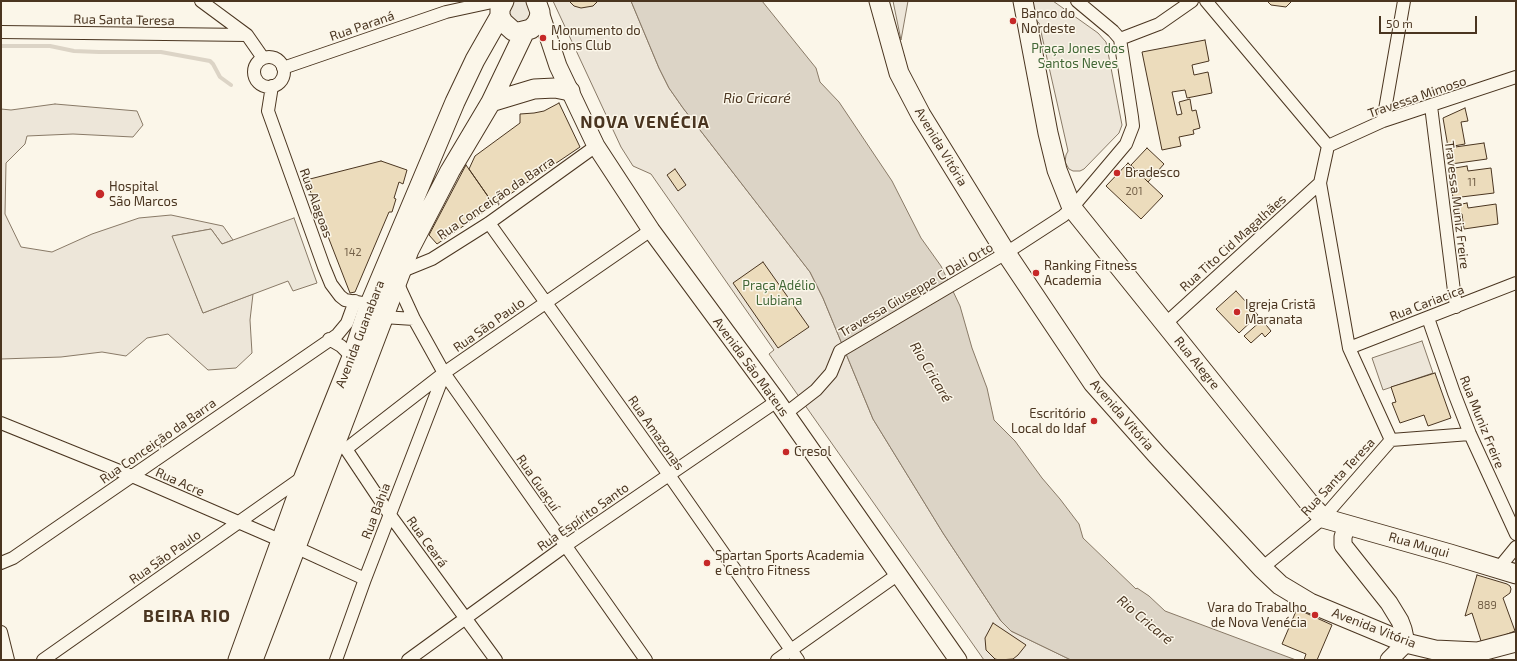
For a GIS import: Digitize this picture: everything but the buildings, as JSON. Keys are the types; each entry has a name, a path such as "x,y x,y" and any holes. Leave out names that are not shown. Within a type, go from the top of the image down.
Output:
{"main road":[{"name":"Avenida Vitória","path":"879,1 899,73 921,115 1006,253 1093,383 1157,455 1262,568 1280,585 1310,603 1406,644 1435,650 1478,652 1516,642"},
{"name":"Rua Alegre","path":"1023,1 1048,133 1057,170 1072,208 1310,504 1323,518"},
{"path":"500,8 503,22 513,31 519,32 533,18"},
{"name":"Avenida Guanabara","path":"253,660 289,544 304,477 352,357 369,308 456,102 500,8"},
{"name":"Avenida Guanabara","path":"238,660 289,544 340,447 369,308 398,277 409,250 450,171 491,102 533,18"},
{"path":"491,102 534,89 555,88 570,91"},
{"name":"Rua Muqui","path":"1323,518 1516,574"}],"street":[{"path":"201,1 247,35 263,58"},
{"path":"1077,1 1113,31 1120,39 1159,24 1192,1"},
{"path":"1206,1 1328,146 1320,183 1349,348 1391,440"},
{"path":"1383,121 1404,1"},
{"name":"Rua Paraná","path":"283,68 446,12 473,5 500,8"},
{"name":"Avenida São Mateus","path":"533,18 558,66 596,146 651,230 781,407 897,575 958,660"},
{"name":"Rua Santa Teresa","path":"1,32 247,35"},
{"name":"Travessa Giuseppe C Dali Orto","path":"840,351 1006,253 1072,208 1126,144 1130,135 1132,117 1120,39"},
{"path":"274,57 283,68 280,82 272,86 267,87 258,82 254,74 256,64 263,58 274,57"},
{"name":"Travessa Mimoso","path":"1328,146 1383,121 1516,77"},
{"name":"Rua Alagoas","path":"272,86 268,110 324,267 336,292 345,300 369,308"},
{"name":"Travessa Muniz Freire","path":"1431,106 1456,306"},
{"name":"Rua Conceição da Barra","path":"409,250 432,259 489,223 596,146"},
{"name":"Rua Tito Cid Magalhães","path":"1165,324 1320,183"},
{"name":"Rua Amazonas","path":"489,223 669,475 794,655"},
{"name":"Rua São Paulo","path":"340,447 651,230"},
{"name":"Avenida Guanabara","path":"414,319 398,277 432,259"},
{"name":"Rua Cariacica","path":"1349,348 1516,283"},
{"path":"369,308 414,319"},
{"name":"Rua Conceição da Barra","path":"1,563 13,558 329,339 337,335 347,323 369,308"},
{"name":"Rua Muniz Freire","path":"1428,318 1470,434 1515,530"},
{"name":"Rua Guaçuí","path":"414,319 444,373 646,660"},
{"path":"329,339 341,346 352,357"},
{"name":"Rua Espírito Santo","path":"408,660 565,546 669,475 781,407 816,390 831,373 840,351"},
{"name":"Rua Bahia","path":"336,660 365,579 444,373"},
{"name":"Rua Acre","path":"1,423 132,476 289,544 365,579"},
{"name":"Rua Santa Teresa","path":"1262,568 1323,518 1391,440 1470,434"},
{"name":"Rua Ceará","path":"340,447 496,660"},
{"name":"Rua São Paulo","path":"43,660 304,477"},
{"path":"1350,526 1345,531 1343,545 1396,614 1403,629 1406,644 1389,660"},
{"path":"1498,569 1516,547"},
{"path":"777,660 794,655 897,575"},
{"path":"1,632 8,660"}],"green space":[{"path":"511,1 527,1 532,13 525,24 512,23 506,8"},
{"name":"Praça Adélio Lubiana","path":"553,1 631,1 669,88 810,272 823,298 873,419 943,533 1001,621 1011,631 1071,660 984,660 769,354 774,350 651,174 633,166 621,147"},
{"path":"893,1 908,1 901,40"},
{"name":"Praça Jones dos Santos Neves","path":"1030,1 1053,1 1098,33 1106,42 1122,125 1119,133 1084,169 1080,171 1073,171 1069,169 1065,162 1068,151 1039,23 1033,18"},
{"path":"55,104 137,111 143,125 133,137 73,134 27,136 25,144 6,163 5,214 21,247 52,252 92,234 139,218 171,215 223,226 233,240 222,244 211,229 173,236 203,313 253,294 250,320 252,353 236,368 208,370 168,334 147,338 126,356 102,352 61,357 1,359 1,109 11,110"},
{"path":"1422,341 1433,373 1383,390 1372,358"}],"shaded area":[{"path":"294,218 317,283 293,291 288,281 203,313 172,236 211,229 222,244"}],"water":[{"name":"Rio Cricaré","path":"631,1 762,1 816,68 820,82 839,102 892,181 921,238 941,266 960,306 972,348 987,388 994,420 1015,441 1042,478 1079,524 1083,538 1136,589 1137,588 1149,596 1165,611 1296,660 1071,660 1011,631 1001,621 943,533 873,419 823,298 810,272 669,88"}],"waterway":[{"path":"1,46 50,46 74,51 99,52 161,52 210,61 220,77 231,85"}],"place":[{"name":"Banco do Nordeste","path":"1013,21"},
{"name":"Monumento do Lions Club","path":"543,38"},
{"name":"Bradesco","path":"1117,173"},
{"name":"Hospital São Marcos","path":"100,194"},
{"name":"Ranking Fitness Academia","path":"1036,273"},
{"name":"Igreja Cristã Maranata","path":"1237,312"},
{"name":"Escritório Local do Idaf","path":"1094,421"},
{"name":"Cresol","path":"786,452"},
{"name":"Spartan Sports Academia e Centro Fitness","path":"707,563"},
{"name":"Vara do Trabalho de Nova Venécia","path":"1315,615"}],"district":[{"name":"NOVA VENÉCIA","path":"645,122"},
{"name":"BEIRA RIO","path":"187,616"}]}
